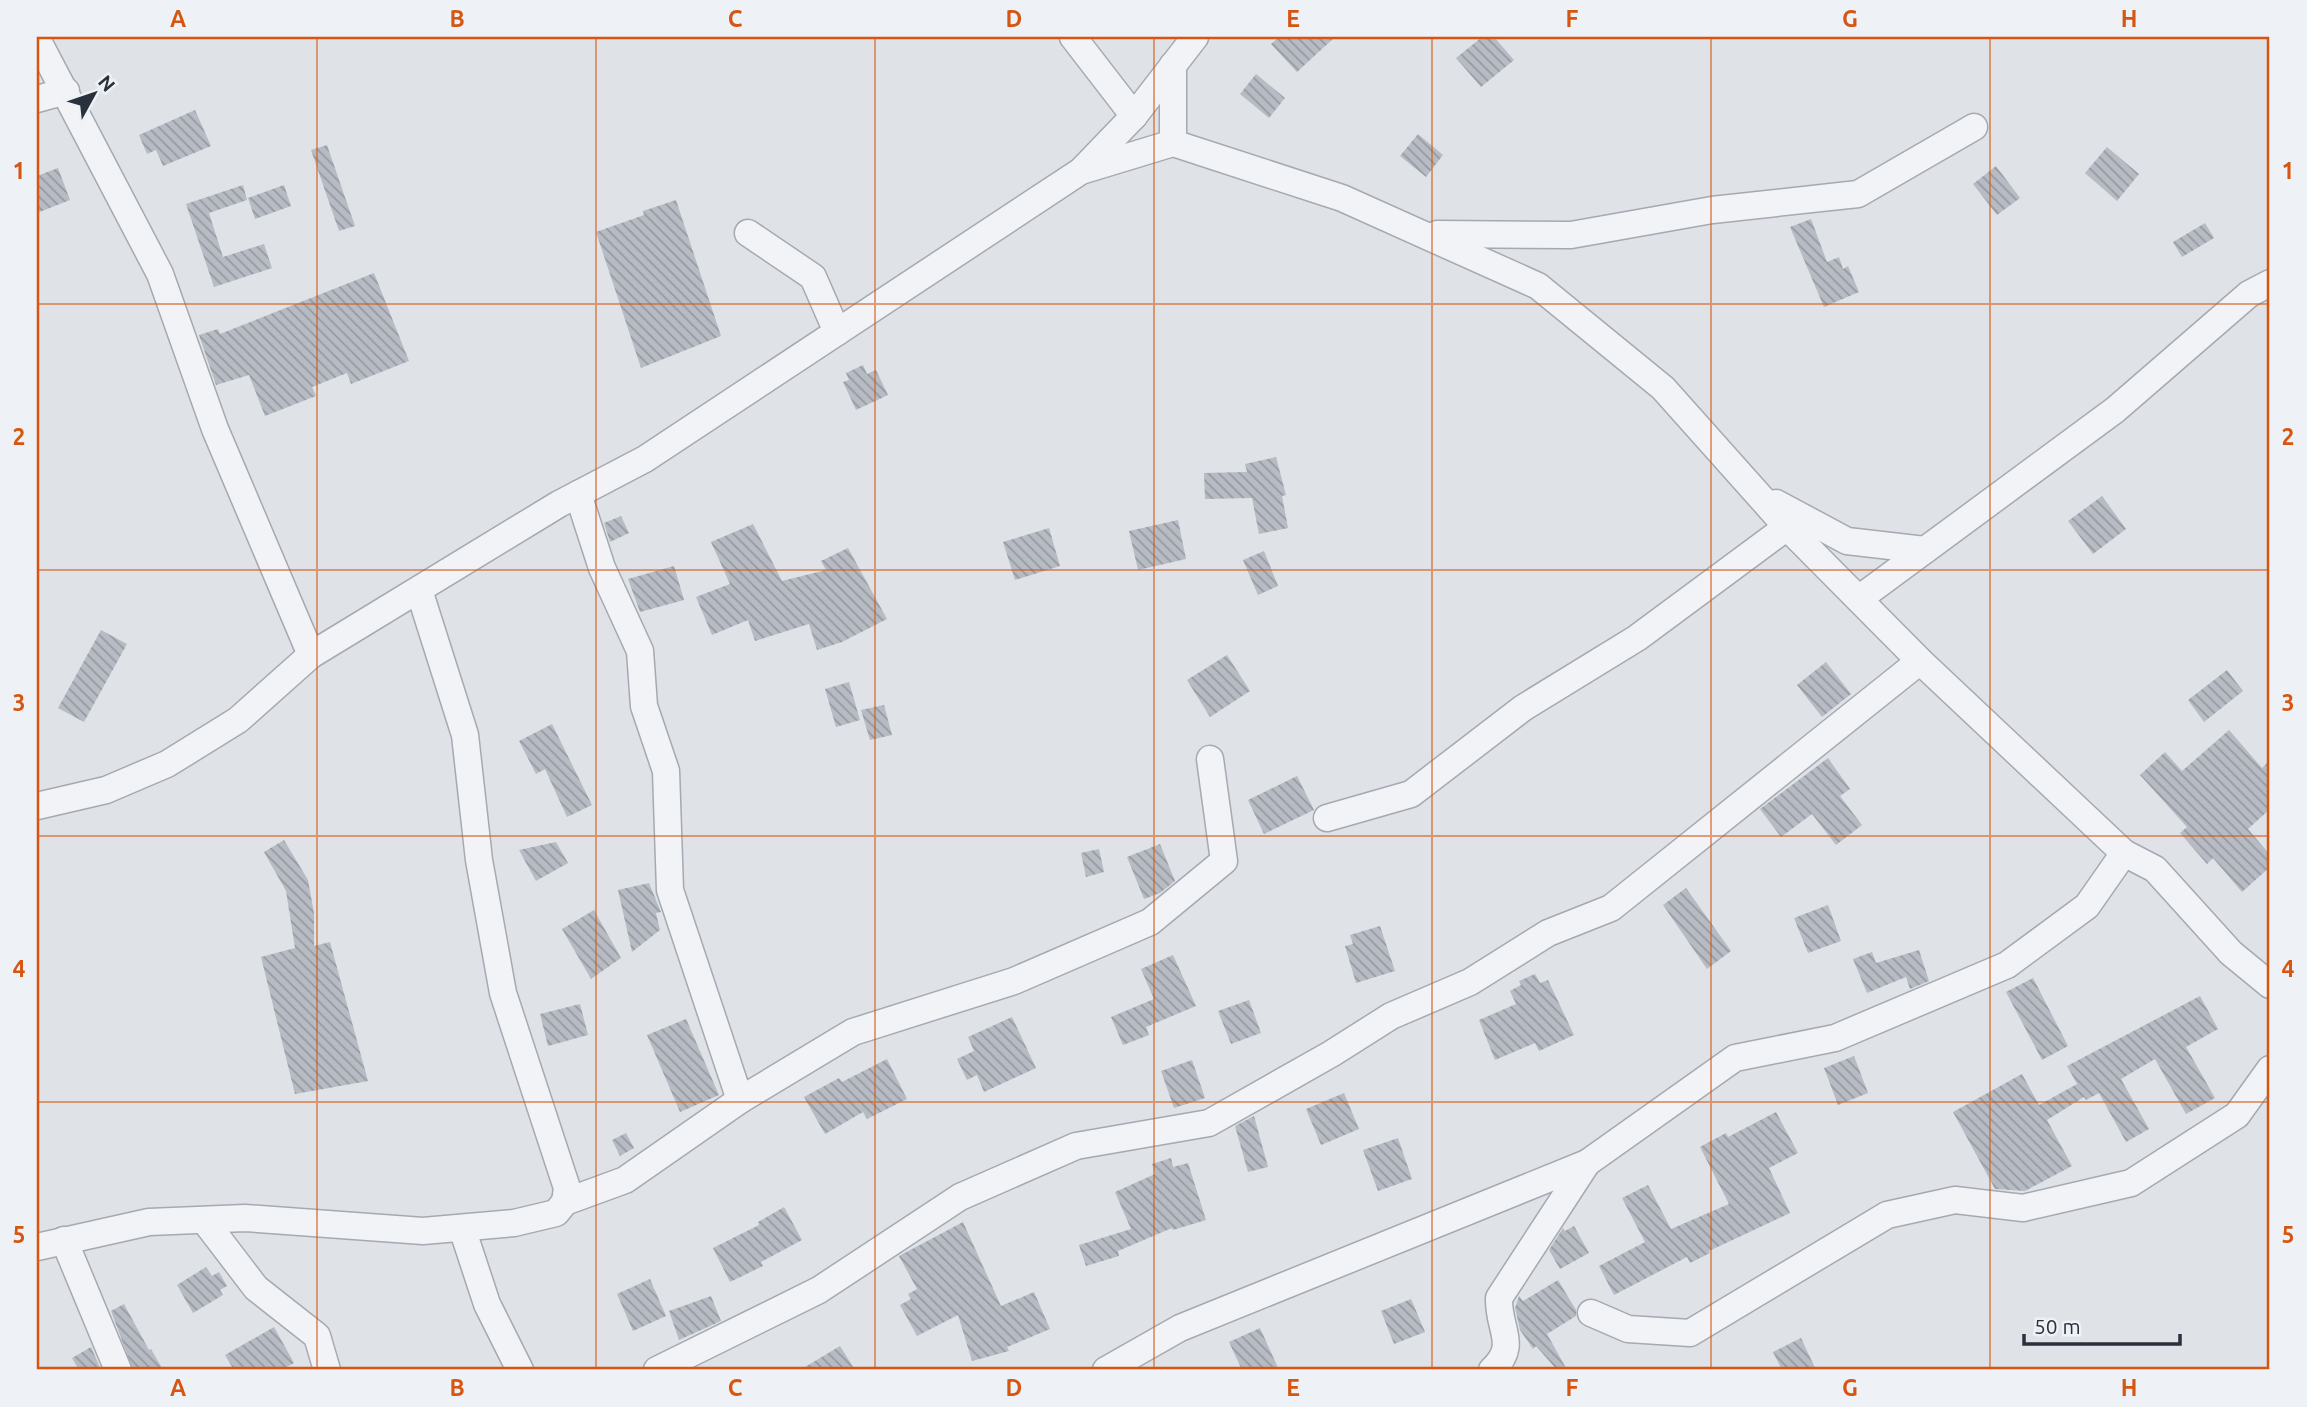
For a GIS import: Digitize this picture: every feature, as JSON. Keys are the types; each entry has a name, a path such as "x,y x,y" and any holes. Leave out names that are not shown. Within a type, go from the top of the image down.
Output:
{"street":[{"path":"1073,37 1134,116"},
{"path":"37,806 106,790 167,764 238,720 311,655 578,495 645,459 1081,171 1134,116 1195,37"},
{"path":"37,39 160,274 215,429 311,655"},
{"path":"1172,65 1173,144"},
{"path":"37,99 66,91"},
{"path":"1428,234 1572,235 1712,210 1858,194 1973,127"},
{"path":"1081,171 1173,144 1342,198 1428,234 1538,286 1662,388 1787,527 1920,661 2124,853 2155,869 2231,953 2267,977"},
{"path":"748,233 813,277 837,332"},
{"path":"1860,598 2115,410 2249,294 2270,283"},
{"path":"1759,494 1847,541 1925,550"},
{"path":"578,495 602,568 640,651 644,706 666,771 670,890 740,1100"},
{"path":"1327,818 1411,794 1523,708 1637,638 1787,527"},
{"path":"419,590 465,734 479,860 503,993 567,1188 565,1202"},
{"path":"657,1370 820,1290 960,1197 1076,1146 1209,1123 1391,1016 1470,982 1548,933 1611,908 1920,661"},
{"path":"37,1247 149,1222 245,1218 423,1231 514,1223 556,1213 565,1202 625,1180 740,1100 853,1032 1014,981 1150,922 1224,861 1210,759"},
{"path":"1106,1370 1180,1328 1587,1163 1735,1058 1835,1038 2007,965 2087,906 2124,853"},
{"path":"1591,1313 1628,1329 1690,1334 1887,1215 1955,1200 2023,1208 2131,1183 2236,1115 2270,1069"},
{"path":"1492,1370 1504,1359 1507,1349 1507,1339 1499,1318 1499,1298 1587,1163"},
{"path":"204,1220 256,1289 317,1336 327,1370"},
{"path":"462,1228 487,1304 520,1370"},
{"path":"64,1240 118,1370"}],"building":[{"path":"1279,37 1335,37 1297,72 1271,44"},
{"path":"1482,37 1494,37 1514,60 1481,87 1456,58"},
{"path":"1256,74 1285,98 1269,118 1240,94"},
{"path":"195,110 211,146 163,166 156,150 147,154 139,135"},
{"path":"1418,134 1443,155 1426,177 1400,156"},
{"path":"327,145 355,226 339,231 311,150"},
{"path":"2107,147 2139,174 2117,201 2085,173"},
{"path":"1996,166 2020,198 1997,215 1973,184"},
{"path":"58,168 70,200 37,213 37,176"},
{"path":"243,185 247,200 209,213 223,257 264,244 272,268 214,287 186,204"},
{"path":"284,185 291,206 255,219 248,198"},
{"path":"676,200 721,336 641,368 596,232"},
{"path":"1811,219 1827,262 1839,257 1843,269 1848,266 1859,292 1824,307 1790,227"},
{"path":"2205,223 2214,238 2182,257 2173,242"},
{"path":"374,273 409,361 351,384 347,373 312,387 316,396 265,416 249,375 216,385 199,335 218,329 220,334"},
{"path":"863,365 867,374 876,370 888,395 856,410 843,382 849,380 846,373"},
{"path":"1276,457 1286,495 1282,496 1288,528 1259,534 1252,498 1205,499 1204,473 1247,472 1245,464"},
{"path":"2102,496 2126,529 2093,554 2068,521"},
{"path":"621,516 629,533 610,542 604,523"},
{"path":"1178,520 1186,559 1138,570 1129,531"},
{"path":"753,524 782,581 826,570 821,561 848,548 887,619 842,642 817,650 809,624 755,641 748,620 712,635 696,597 730,584 711,542"},
{"path":"1049,528 1060,566 1015,580 1003,542"},
{"path":"1264,551 1278,586 1258,595 1243,560"},
{"path":"674,566 684,600 640,612 628,579"},
{"path":"101,630 127,644 84,722 58,708"},
{"path":"1227,655 1250,691 1210,717 1187,680"},
{"path":"1826,662 1851,694 1822,717 1797,685"},
{"path":"2227,670 2243,691 2204,722 2188,700"},
{"path":"849,682 860,720 836,727 825,689"},
{"path":"884,705 892,735 870,740 861,710"},
{"path":"552,724 592,805 567,817 545,769 536,774 519,741"},
{"path":"2229,730 2262,768 2270,760 2270,809 2248,829 2270,855 2270,867 2242,892 2213,858 2207,864 2180,833 2187,827 2140,775 2165,752 2182,771"},
{"path":"1828,758 1850,789 1840,796 1862,825 1836,845 1812,814 1781,837 1760,809"},
{"path":"1297,776 1314,810 1264,834 1248,800"},
{"path":"284,840 308,880 314,913 314,946 330,942 368,1081 295,1094 261,957 295,948 286,891 264,852"},
{"path":"556,842 568,863 536,881 519,850"},
{"path":"1160,844 1175,881 1160,893 1144,899 1127,857"},
{"path":"1099,849 1104,872 1086,877 1081,853"},
{"path":"649,883 661,912 656,913 660,930 632,952 618,890"},
{"path":"1686,888 1731,951 1707,969 1663,905"},
{"path":"1828,905 1841,941 1808,953 1794,918"},
{"path":"594,910 621,958 591,979 562,929"},
{"path":"1380,926 1395,971 1356,983 1345,946 1353,944 1350,935"},
{"path":"1919,950 1929,981 1910,989 1906,977 1867,993 1853,959 1872,952 1876,963"},
{"path":"1173,955 1196,1006 1146,1027 1149,1035 1123,1045 1111,1017 1154,999 1141,969"},
{"path":"1535,974 1540,983 1548,980 1574,1035 1539,1051 1535,1043 1495,1060 1479,1020 1516,1004 1510,991 1521,985 1519,981"},
{"path":"2033,978 2068,1046 2042,1060 2006,992"},
{"path":"2200,996 2218,1029 2186,1047 2215,1098 2186,1114 2155,1059 2121,1079 2149,1129 2126,1142 2099,1093 2086,1100 2084,1097 2047,1120 2072,1166 2025,1191 1995,1189 1953,1112 2022,1074 2039,1105 2077,1084 2067,1066"},
{"path":"1249,1000 1261,1033 1231,1044 1218,1011"},
{"path":"580,1004 588,1035 548,1046 540,1014"},
{"path":"1012,1017 1036,1068 984,1092 977,1075 967,1080 957,1059 974,1051 968,1037"},
{"path":"686,1019 719,1095 680,1112 647,1035"},
{"path":"1854,1056 1868,1093 1838,1105 1824,1068"},
{"path":"887,1059 907,1099 867,1119 863,1112 825,1134 804,1097 839,1078 842,1082"},
{"path":"1192,1060 1205,1098 1174,1108 1161,1071"},
{"path":"1344,1093 1359,1129 1321,1145 1306,1109"},
{"path":"1776,1112 1798,1153 1769,1168 1790,1213 1709,1251 1710,1253 1690,1263 1687,1257 1614,1295 1599,1266 1645,1242 1622,1198 1648,1185 1671,1229 1729,1204 1700,1147 1726,1133 1728,1137"},
{"path":"1254,1116 1268,1167 1248,1172 1235,1126"},
{"path":"626,1133 634,1148 620,1156 612,1140"},
{"path":"1398,1138 1412,1179 1378,1191 1363,1150"},
{"path":"1171,1158 1173,1167 1188,1163 1206,1220 1173,1230 1172,1228 1118,1251 1119,1256 1086,1266 1079,1245 1131,1229 1115,1192 1155,1174 1152,1164"},
{"path":"784,1207 802,1240 761,1262 763,1266 730,1282 713,1248 759,1225 758,1222"},
{"path":"963,1222 1001,1306 1034,1292 1050,1329 1007,1347 1009,1351 972,1361 958,1315 917,1336 900,1305 911,1299 908,1294 917,1289 899,1256"},
{"path":"1574,1226 1589,1253 1560,1269 1549,1250 1563,1228 1565,1231"},
{"path":"206,1267 212,1276 219,1272 227,1286 220,1290 223,1295 193,1313 177,1285"},
{"path":"650,1279 666,1316 633,1331 617,1294"},
{"path":"1558,1280 1576,1310 1576,1316 1547,1334 1566,1368 1563,1370 1557,1370 1536,1346 1533,1349 1520,1330 1515,1308 1519,1296 1523,1301"},
{"path":"711,1296 721,1321 679,1340 669,1311"},
{"path":"1411,1299 1425,1332 1394,1344 1381,1311"},
{"path":"124,1304 163,1370 133,1370 111,1311"},
{"path":"274,1327 294,1363 281,1370 234,1370 225,1355"},
{"path":"1260,1328 1279,1370 1242,1370 1229,1342"},
{"path":"1801,1338 1816,1370 1782,1370 1773,1352"},
{"path":"840,1346 855,1370 800,1370"},
{"path":"91,1347 101,1370 79,1370 72,1358"}]}
